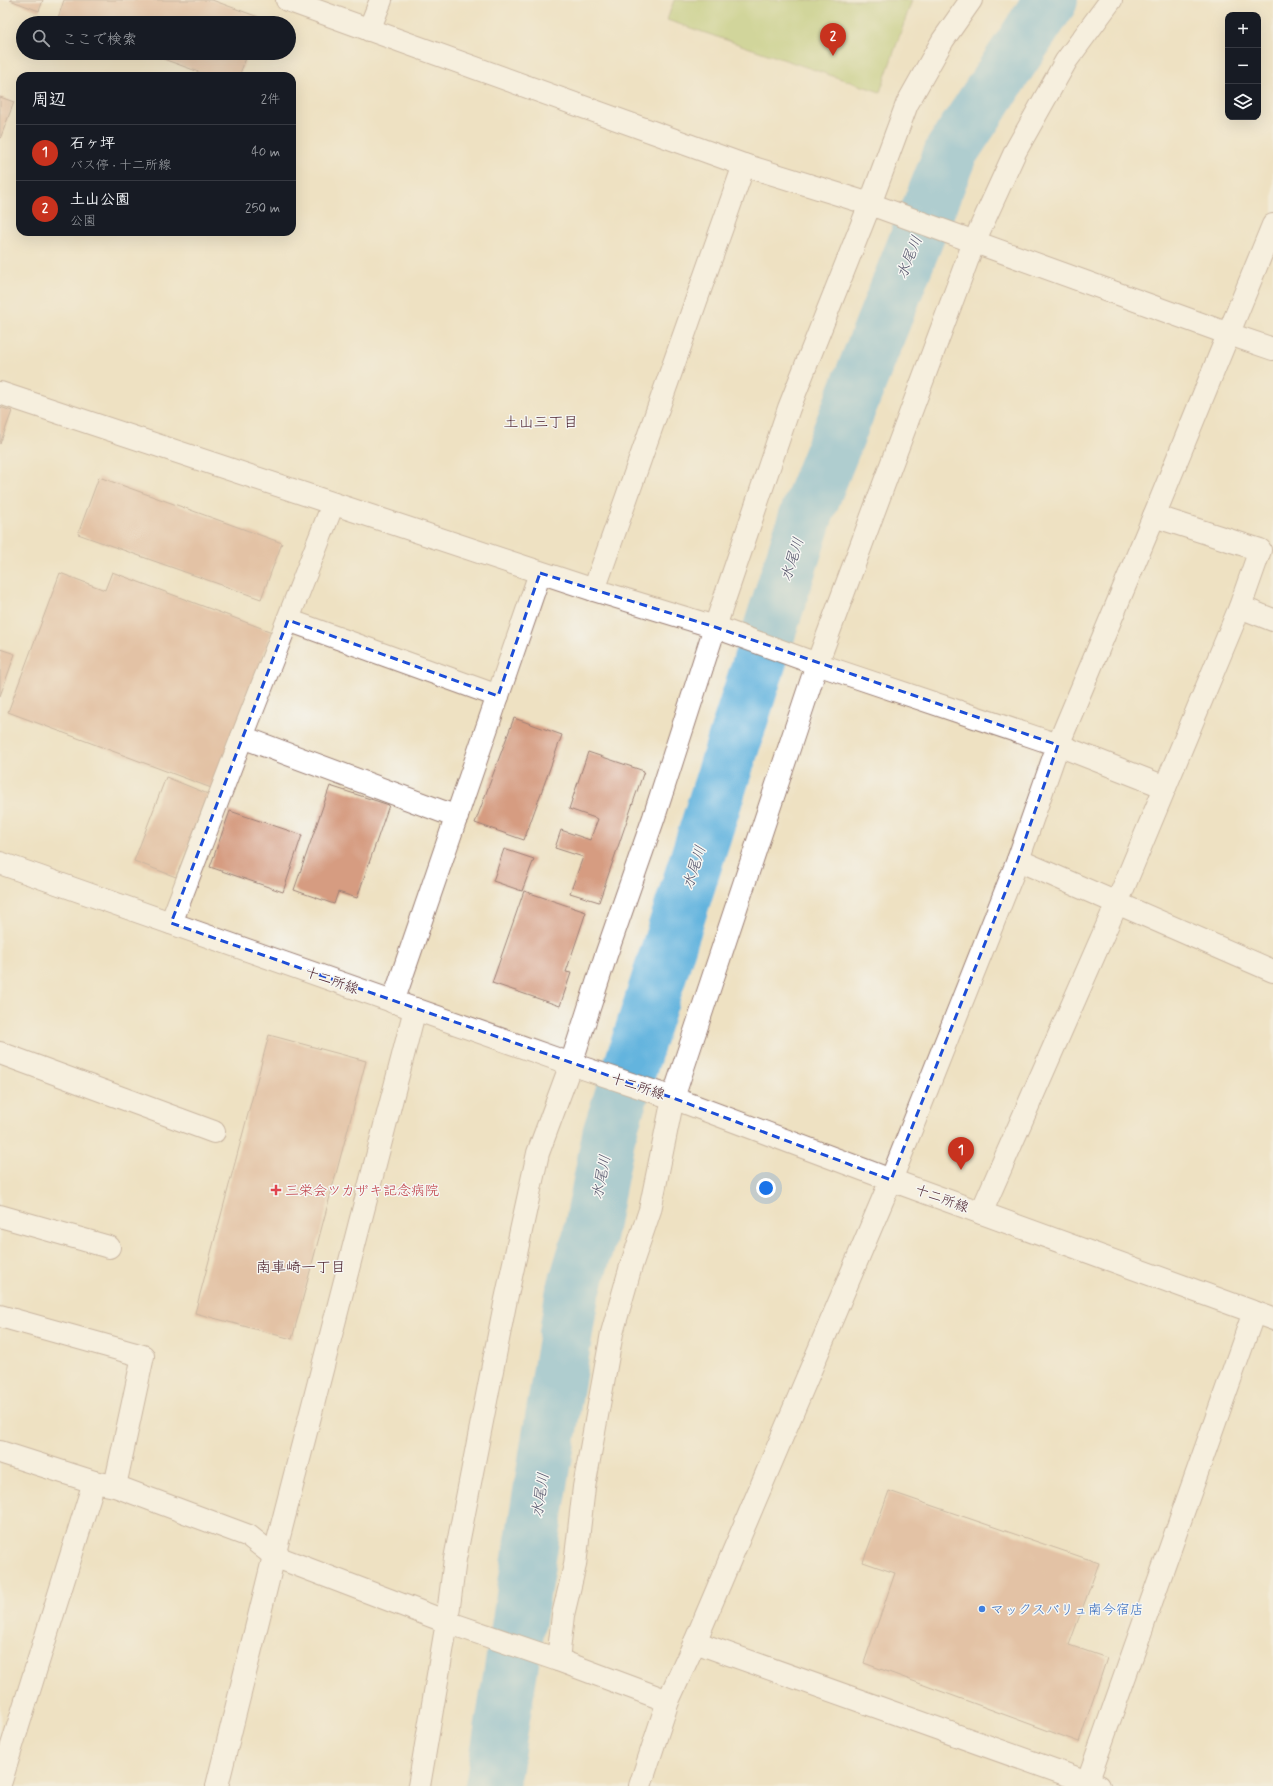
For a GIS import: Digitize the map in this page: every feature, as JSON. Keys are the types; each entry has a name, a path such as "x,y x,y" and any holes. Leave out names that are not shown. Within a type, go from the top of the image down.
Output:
{"street":[{"path":"287,0 744,164 870,204 1273,349"},
{"path":"369,30 381,0"},
{"path":"419,1786 447,1622 456,1551 505,1304 538,1152 571,1064 789,408 870,204 907,104 943,40 971,0"},
{"path":"558,1660 563,1615 575,1565 584,1487 612,1333 631,1266 650,1210 673,1098 817,664 974,242 1016,150 1058,75 1066,61 1111,0"},
{"path":"594,590 744,164"},
{"path":"640,1786 668,1700 695,1642 891,1180 1018,860 1058,745 1154,516 1273,225"},
{"path":"0,393 540,573 716,627 817,664 1058,745 1165,787"},
{"path":"171,923 333,504"},
{"path":"981,1213 1117,903 1240,607 1260,550 1154,516"},
{"path":"393,1002 540,573"},
{"path":"1240,607 1273,620"},
{"path":"288,620 498,696"},
{"path":"242,737 457,816"},
{"path":"1018,860 1273,972"},
{"name":"十二所線","path":"0,863 393,1002 673,1098 891,1180 1264,1315"},
{"path":"217,1786 274,1556 415,1009"},
{"path":"0,1053 214,1132"},
{"path":"0,1216 109,1246"},
{"path":"695,1642 1091,1785 1264,1315"},
{"path":"0,1316 143,1356 104,1484 0,1784"},
{"path":"0,1452 104,1484 249,1536 274,1556 447,1622 668,1700"}],"highlighted area":[{"path":"540,573 715,627 1058,745 1018,860 891,1180 673,1098 171,923 288,620 498,696"}],"green space":[{"path":"674,0 912,0 880,92 667,20"}],"building":[{"path":"10,0 43,0 39,11"},
{"path":"64,0 212,0 256,16 59,16"},
{"path":"166,60 245,60 241,72 199,72"},
{"path":"0,97 14,102 0,139"},
{"path":"0,407 12,411 0,444"},
{"path":"99,477 282,543 261,599 78,534"},
{"path":"112,572 272,632 214,789 8,712 60,573 105,590"},
{"path":"0,649 15,654 0,696"},
{"path":"514,718 562,735 524,840 475,823"},
{"path":"588,752 644,771 599,902 570,893 583,857 555,848 561,830 590,840 598,819 569,809"},
{"path":"166,777 208,794 176,877 134,861"},
{"path":"330,786 389,805 357,898 338,892 334,904 294,890"},
{"path":"230,811 302,835 283,892 210,867"},
{"path":"504,849 534,859 522,891 493,881"},
{"path":"524,891 586,912 566,972 571,973 560,1006 492,983"},
{"path":"269,1035 366,1061 292,1339 195,1313"},
{"name":"マックスバリュ南今宿店","path":"889,1491 1099,1563 1069,1645 1107,1658 1079,1742 864,1663 895,1573 863,1562"}],"waterway":[{"name":"水尾川","path":"492,1786 572,1295 589,1238 609,1134 806,516 951,152 1051,0"}],"place":[{"name":"土山公園","path":"833,56"},
{"name":"石ヶ坪","path":"961,1170"},
{"name":"三栄会ツカザキ記念病院","path":"276,1190"},
{"name":"マックスバリュ南今宿店","path":"982,1609"}],"district":[{"name":"土山三丁目","path":"541,422"},
{"name":"南車崎一丁目","path":"301,1267"}]}
